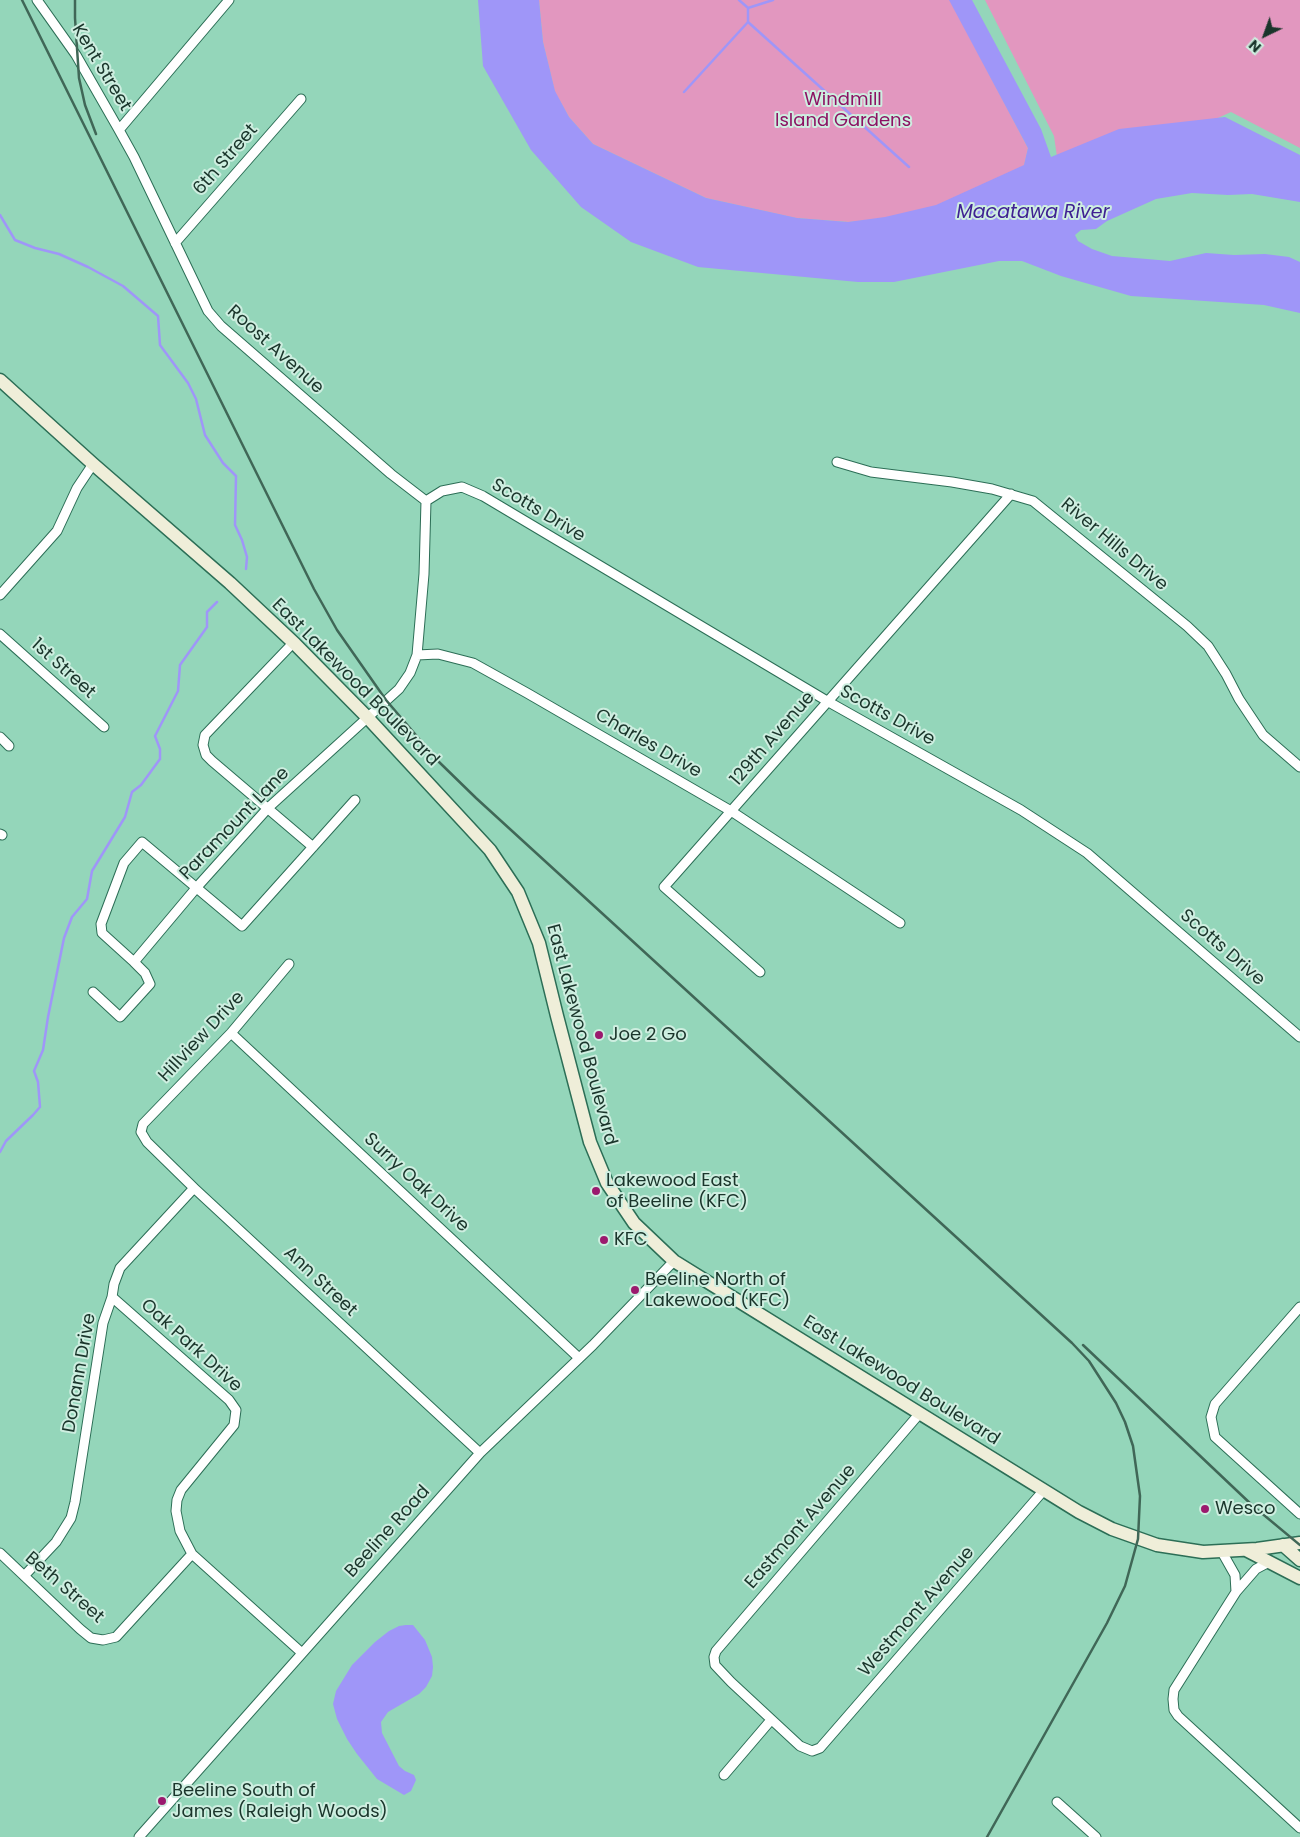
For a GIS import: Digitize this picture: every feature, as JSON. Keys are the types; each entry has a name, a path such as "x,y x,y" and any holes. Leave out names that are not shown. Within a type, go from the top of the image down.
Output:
{"main road":[{"name":"East Lakewood Boulevard","path":"0,380 294,642 367,717 490,850 518,892 539,943 556,1016 590,1142 607,1183 634,1223 674,1261 1044,1490 1104,1525 1138,1539 1180,1550 1222,1552 1300,1543"},
{"path":"1283,1545 1300,1560"},
{"path":"1251,1550 1300,1578"}],"street":[{"name":"Kent Street","path":"37,0 76,55 119,130"},
{"path":"119,130 229,0"},
{"name":"6th Street","path":"175,243 301,98"},
{"name":"Roost Avenue","path":"119,130 134,157 208,311 221,326 391,474 426,501"},
{"name":"River Hills Drive","path":"837,462 870,472 992,489 1033,501 1123,576 1187,626 1208,646 1239,699 1264,735 1300,767"},
{"path":"0,595 57,531 77,488 93,464"},
{"name":"Scotts Drive","path":"426,501 442,491 462,488 483,496 827,701 1022,810 1087,853 1300,1037"},
{"name":"129th Avenue","path":"760,972 664,887 1011,494"},
{"path":"367,717 399,689 410,673 417,655 424,574 426,501"},
{"name":"1st Street","path":"0,634 104,727"},
{"path":"294,642 205,735 203,745 206,755 212,761 313,848"},
{"name":"Charles Drive","path":"417,655 438,654 473,663 527,692 731,811 900,923"},
{"name":"Paramount Lane","path":"134,962 197,887 268,808 367,717"},
{"path":"0,737 9,746"},
{"path":"93,992 120,1017 150,984 145,973 102,933 101,924 124,863 142,842 242,926 355,800"},
{"name":"Hillview Drive","path":"141,1132 143,1124 231,1033 289,964"},
{"name":"Surry Oak Drive","path":"231,1033 579,1358"},
{"name":"Ann Street","path":"141,1132 147,1142 194,1188 480,1452"},
{"name":"Donann Drive","path":"24,1576 56,1542 71,1518 102,1323 120,1268 194,1188"},
{"name":"Beeline Road","path":"139,1837 480,1452 579,1358 674,1261"},
{"name":"Oak Park Drive","path":"112,1297 229,1400 236,1410 234,1425 181,1490 177,1500 176,1511 180,1531 192,1554 302,1653"},
{"path":"1300,1307 1215,1404 1211,1417 1216,1437 1300,1514"},
{"name":"Eastmont Avenue","path":"771,1720 715,1665 714,1657 716,1651 920,1413"},
{"name":"Westmont Avenue","path":"771,1720 800,1746 812,1751 820,1748 1044,1490"},
{"path":"1222,1552 1234,1575 1236,1592"},
{"name":"Beth Street","path":"0,1553 80,1629 91,1638 103,1640 116,1637 192,1554"},
{"path":"1269,1562 1256,1569 1236,1592 1174,1690 1174,1710 1178,1716 1300,1828"},
{"path":"724,1775 771,1720"},
{"path":"1057,1802 1096,1837"}],"green space":[{"name":"Windmill Island Gardens","path":"539,0 950,0 1028,148 1024,166 936,206 886,218 849,222 796,218 706,198 593,144 569,117 555,92 543,42"},
{"path":"985,0 1300,0 1300,148 1231,112 1135,156 1058,164 1054,136"}],"water":[{"name":"Macatawa River","path":"478,0 539,0 543,42 555,91 569,117 593,144 706,198 797,218 848,222 885,217 936,205 1024,165 1028,148 949,0 972,0 1041,129 1051,157 1119,129 1225,117 1300,155 1300,202 1252,194 1192,193 1156,199 1107,221 1096,229 1081,230 1075,235 1078,241 1092,249 1112,256 1170,261 1206,253 1234,255 1265,254 1289,257 1300,262 1300,313 1264,305 1131,296 1061,276 1022,261 999,261 894,282 858,282 698,267 631,242 581,207 531,150 483,66"},
{"path":"406,1625 413,1625 425,1640 432,1657 433,1667 432,1676 426,1687 419,1694 388,1712 381,1722 382,1733 399,1766 414,1775 416,1780 411,1791 404,1795 377,1779 357,1754 337,1719 333,1704 336,1691 352,1665 389,1631"}],"waterway":[{"path":"739,0 747,7"},
{"path":"773,0 748,8 748,22 909,167"},
{"path":"684,92 748,22"},
{"path":"0,215 15,240 35,248 59,254 88,267 123,286 158,316 160,345 188,383 196,399 205,435 223,463 236,476 235,525 247,557 246,569"},
{"path":"0,1152 6,1141 40,1107 38,1082 34,1071 43,1050 64,938 72,917 87,899 92,871 125,817 132,792 141,785 160,759 160,749 155,736 178,691 180,665 207,627 207,612 217,602"}],"railway":[{"path":"22,0 314,589 337,630 386,700 438,761 476,798 1072,1343 1089,1361 1116,1403 1133,1446 1140,1496 1138,1539 1125,1586 1107,1623 987,1837"},
{"path":"75,0 79,78 85,105 96,134"},
{"path":"1083,1345 1253,1506 1300,1545"}],"place":[{"name":"Joe 2 Go","path":"599,1035"},
{"name":"Lakewood East of Beeline (KFC)","path":"596,1191"},
{"name":"KFC","path":"604,1240"},
{"name":"Beeline North of Lakewood (KFC)","path":"635,1290"},
{"name":"Wesco","path":"1205,1509"},
{"name":"Beeline South of James (Raleigh Woods)","path":"162,1801"}]}
